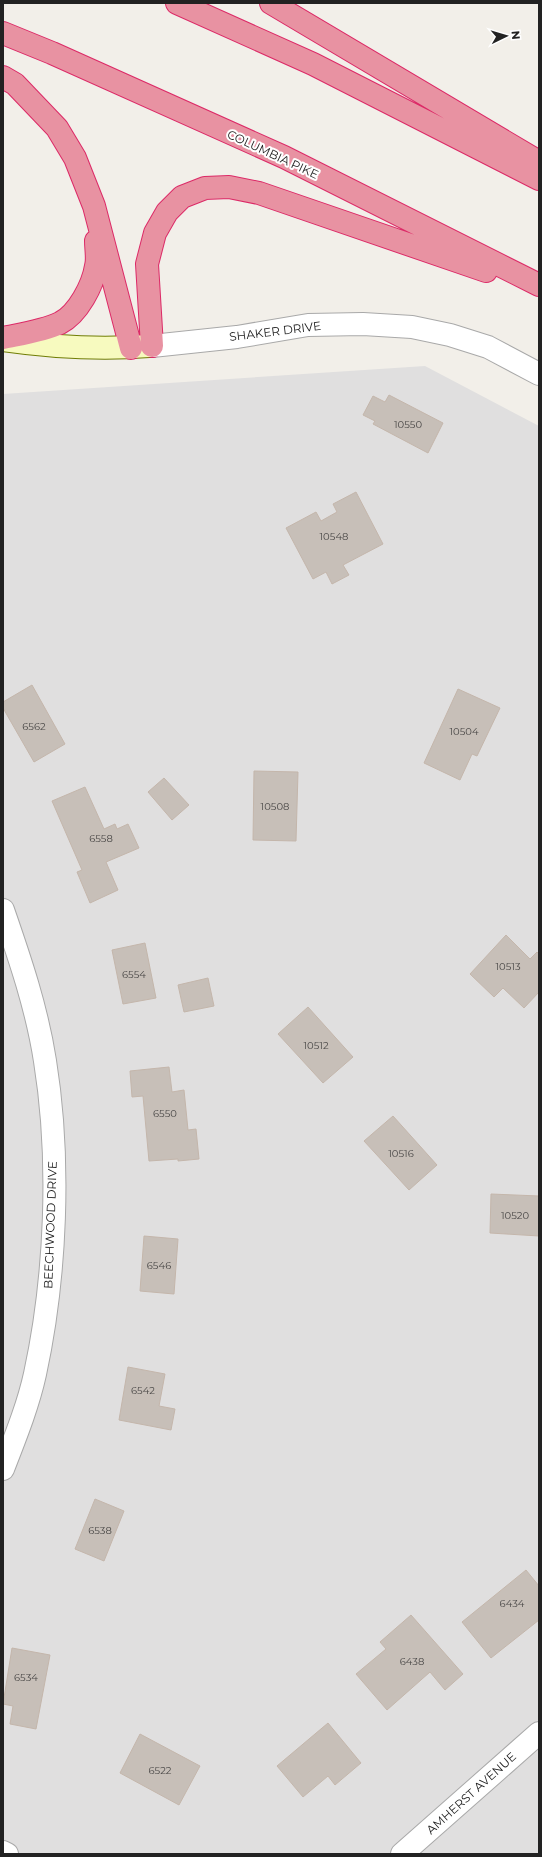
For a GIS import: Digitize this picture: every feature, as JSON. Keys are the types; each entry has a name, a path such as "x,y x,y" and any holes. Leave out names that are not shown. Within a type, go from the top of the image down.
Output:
{"highway":[{"path":"177,3 313,64 539,179"},
{"path":"271,3 539,162"},
{"name":"COLUMBIA PIKE","path":"3,33 52,53 284,158 539,284"},
{"path":"3,77 15,84 57,128 75,158 94,206 131,348"},
{"path":"152,346 147,264 155,233 167,212 182,197 205,188 229,187 259,193 539,289"},
{"path":"3,339 40,330 62,322 78,307 90,287 96,265 94,206"}],"street":[{"name":"SHAKER DRIVE","path":"3,339 34,345 82,348 131,348 237,337 308,325 363,324 412,327 450,336 488,348 539,374"},
{"name":"BEECHWOOD DRIVE","path":"3,910 34,1005 45,1061 52,1121 54,1190 51,1253 45,1322 35,1376 16,1436 3,1469"},
{"name":"AMHERST AVENUE","path":"402,1854 539,1733"},
{"path":"3,1852 7,1854"}],"shaded area":[{"path":"425,366 539,426 539,1854 3,1854 3,394"}],"building":[{"path":"389,395 443,423 428,453 373,424 375,421 363,415 373,396 385,402"},
{"path":"356,492 383,544 343,565 349,575 332,584 326,572 313,579 286,528 316,512 321,521 337,512 333,504"},
{"path":"32,685 65,744 34,762 3,708 3,702"},
{"path":"458,689 500,708 477,756 472,754 460,780 424,763"},
{"path":"254,771 298,772 296,841 253,840"},
{"path":"164,778 189,805 172,820 148,792"},
{"path":"85,787 104,829 115,824 117,829 128,824 139,848 106,862 118,890 90,903 77,872 82,870 52,801"},
{"path":"506,935 530,959 537,952 539,954 539,992 524,1008 503,988 494,997 470,974"},
{"path":"145,943 156,998 123,1004 112,950"},
{"path":"208,978 214,1006 184,1012 178,985"},
{"path":"308,1007 353,1057 323,1083 278,1034"},
{"path":"169,1067 172,1092 184,1090 188,1130 196,1129 199,1159 149,1161 143,1096 132,1097 130,1071"},
{"path":"393,1116 437,1165 409,1190 364,1141"},
{"path":"491,1194 539,1196 539,1236 490,1233"},
{"path":"144,1236 178,1239 174,1294 140,1291"},
{"path":"128,1367 165,1374 159,1406 175,1409 171,1430 119,1420"},
{"path":"95,1499 124,1511 104,1561 75,1549"},
{"path":"526,1570 539,1586 539,1620 491,1658 462,1622"},
{"path":"411,1615 463,1674 445,1690 430,1672 387,1710 356,1674 386,1649 380,1642"},
{"path":"12,1648 50,1655 36,1729 10,1724 13,1706 3,1704"},
{"path":"328,1723 361,1763 335,1785 328,1776 303,1797 277,1766"},
{"path":"140,1734 200,1766 179,1805 120,1773"}]}
